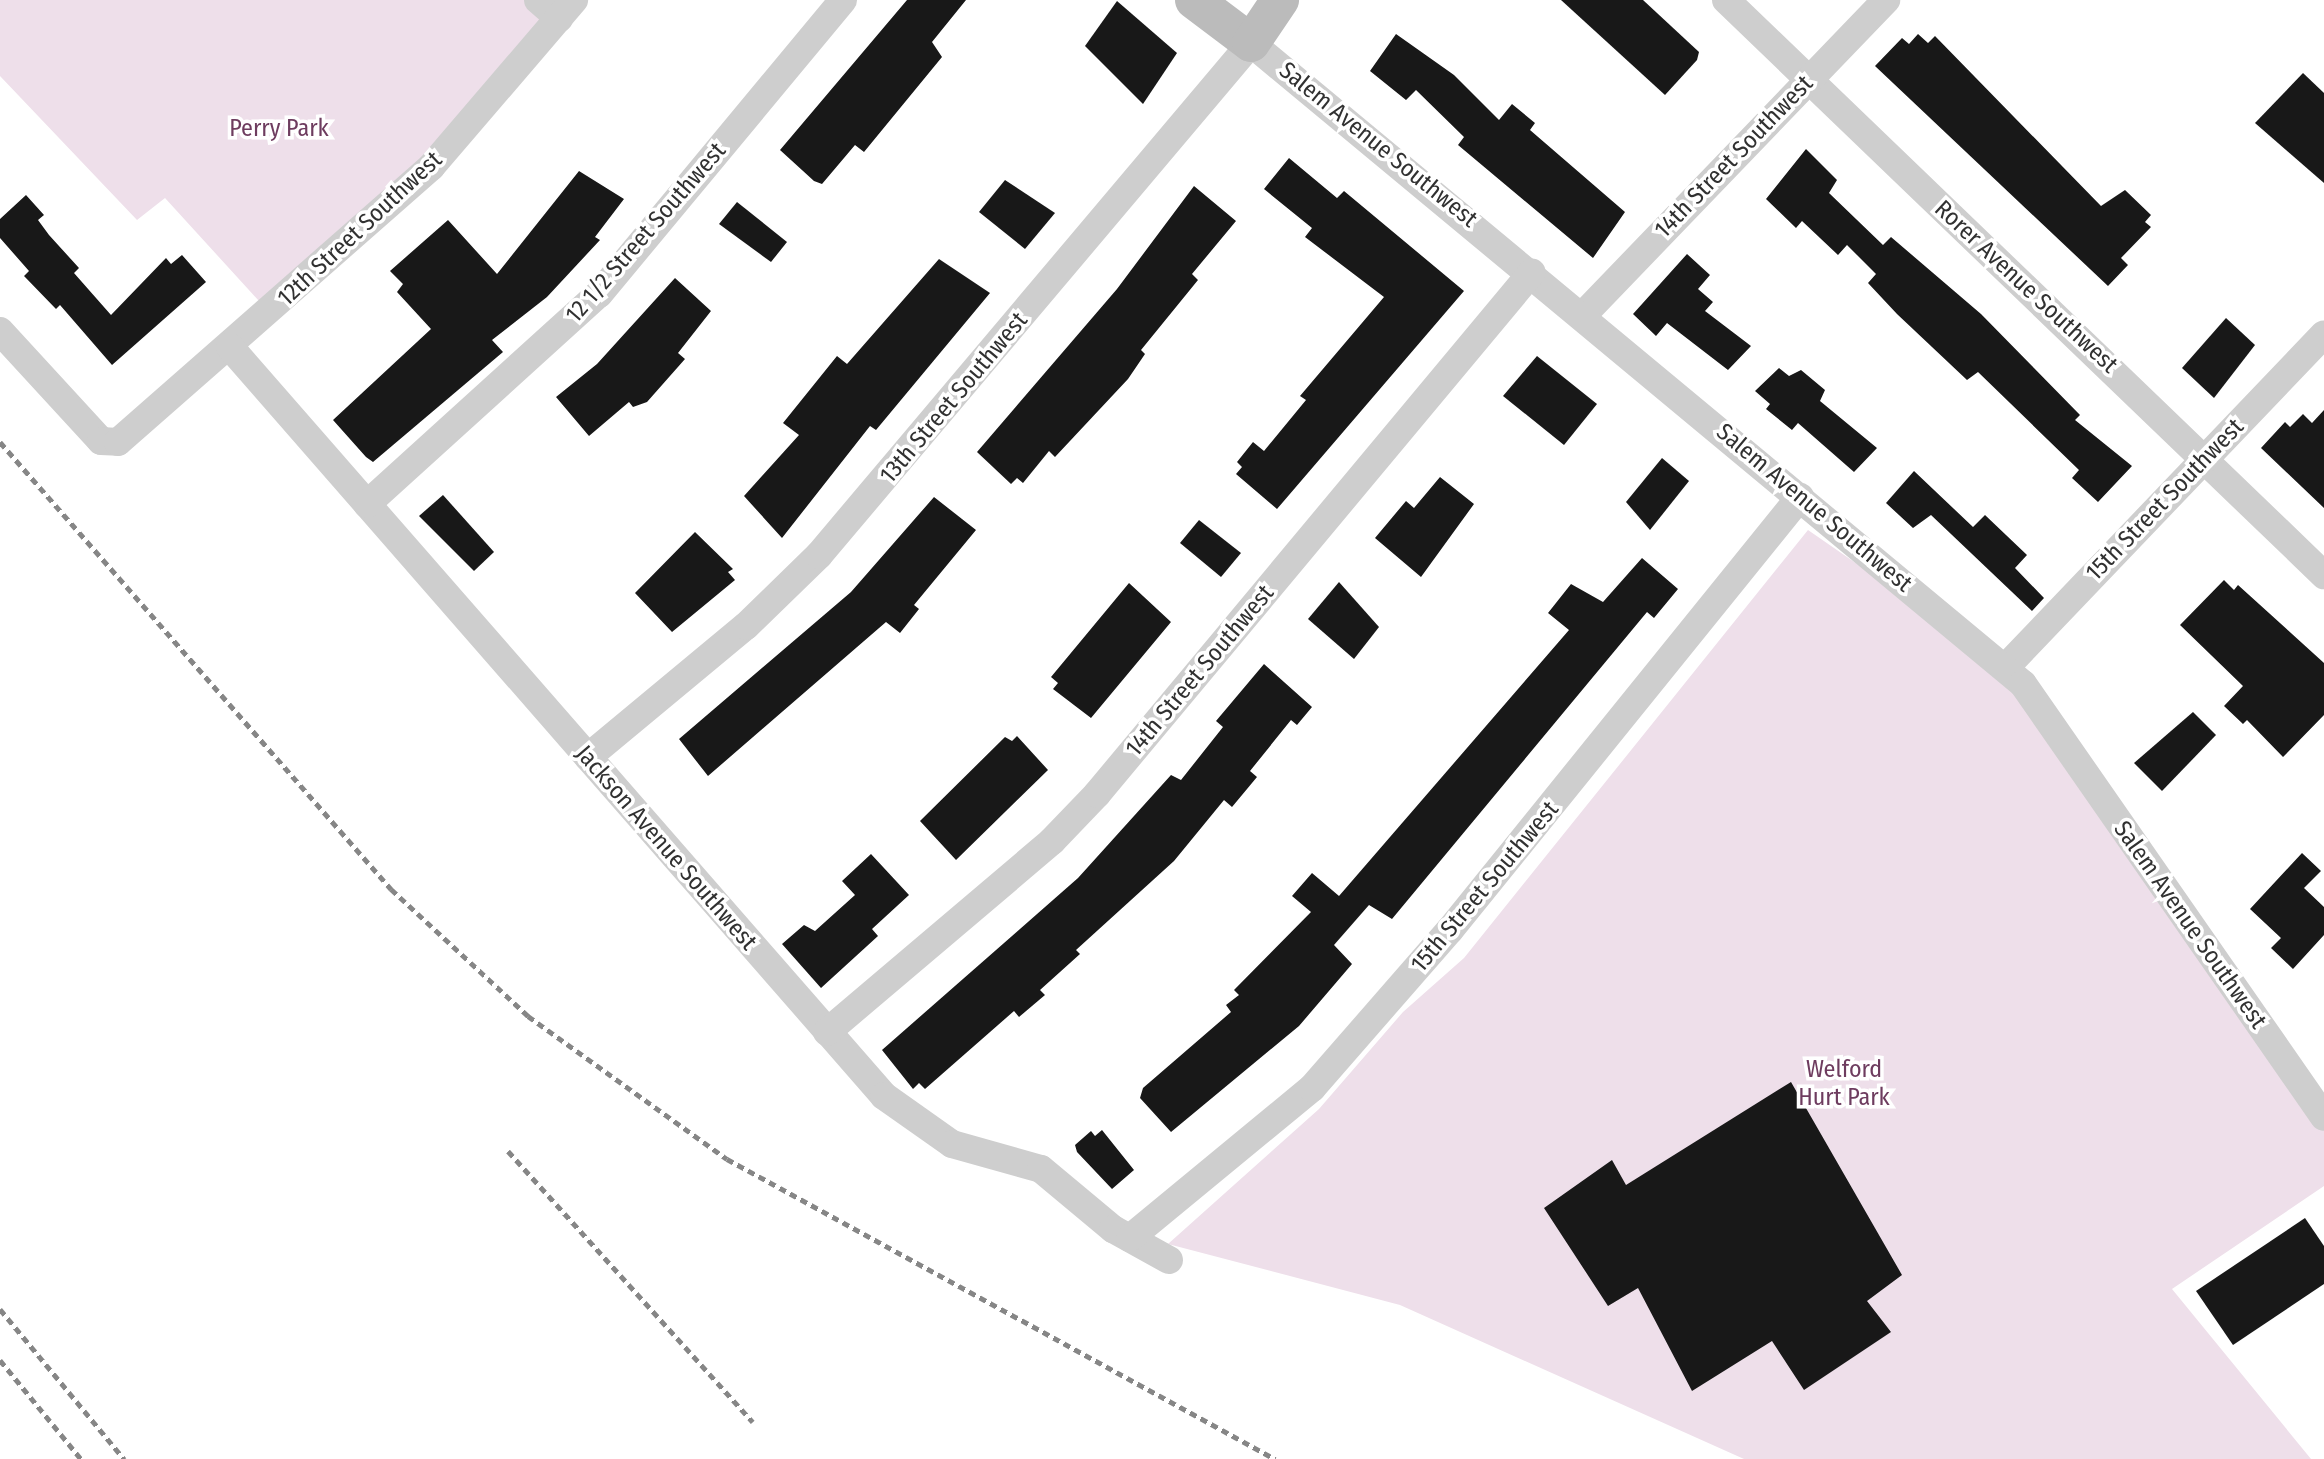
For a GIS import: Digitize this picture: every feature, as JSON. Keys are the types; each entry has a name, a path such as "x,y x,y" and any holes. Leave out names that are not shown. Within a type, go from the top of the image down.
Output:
{"street":[{"path":"538,0 567,9"},
{"name":"12 1/2 Street Southwest","path":"367,504 599,294 842,0"},
{"name":"Salem Avenue Southwest","path":"1194,0 1251,43 1584,314 1800,498 2006,667 2324,1117"},
{"name":"13th Street Southwest","path":"587,757 746,626 820,555 1251,43 1280,0"},
{"name":"Rorer Avenue Southwest","path":"1726,0 2324,575"},
{"name":"14th Street Southwest","path":"1584,314 1886,0"},
{"name":"12th Street Southwest","path":"0,331 101,441 125,437 431,167 567,9"},
{"name":"14th Street Southwest","path":"827,1032 1052,841 1097,794 1532,272"},
{"name":"15th Street Southwest","path":"2006,667 2324,334"},
{"name":"Jackson Avenue Southwest","path":"230,347 827,1032 916,1123 952,1144 1041,1169 1130,1238 1169,1260"},
{"name":"15th Street Southwest","path":"1130,1238 1312,1088 1459,919 1800,498"}],"green space":[{"name":"Perry Park","path":"0,0 538,0 559,18 269,312 165,198 137,220 0,76"},
{"name":"Welford Hurt Park","path":"1808,530 2006,667 2324,1117 2324,1186 2172,1289 2311,1459 1744,1459 1400,1305 1168,1244 1319,1109 1403,1012 1464,958"}],"building":[{"path":"907,0 966,0 932,42 942,57 864,152 855,145 822,184 814,181 780,150"},
{"path":"1561,0 1643,0 1699,52 1697,60 1665,95"},
{"path":"1117,1 1177,53 1143,104 1085,46"},
{"path":"1396,34 1454,75 1499,120 1512,104 1535,123 1530,130 1625,212 1593,258 1458,145 1464,137 1416,90 1406,100 1370,71"},
{"path":"1918,34 1928,43 1935,36 2101,206 2125,190 2151,215 2145,222 2151,227 2121,258 2128,265 2108,286 1875,66 1902,38 1909,44"},
{"path":"2303,73 2324,93 2324,183 2255,123"},
{"path":"1806,149 1837,180 1829,193 1883,245 1891,237 1981,314 2080,415 2075,420 2132,466 2098,502 2072,478 2079,470 1978,372 1967,380 1897,314 1868,283 1876,274 1847,245 1838,255 1802,221 1796,228 1766,199"},
{"path":"1289,158 1337,198 1344,191 1464,291 1277,509 1236,474 1242,467 1237,462 1253,442 1264,451 1306,400 1300,396 1384,297 1305,237 1312,228 1264,189"},
{"path":"579,171 624,199 595,237 600,240 547,297 492,340 503,352 373,462 366,457 333,420 431,329 397,292 403,284 390,271 448,220 497,274"},
{"path":"1005,180 1055,213 1025,249 979,212"},
{"path":"1194,186 1236,221 1192,274 1198,280 1141,350 1145,354 1128,379 1055,457 1049,451 1023,483 1017,478 1011,484 977,452 1117,289"},
{"path":"26,195 44,215 38,220 79,268 74,273 111,315 166,258 171,264 182,255 206,282 112,365 60,305 56,309 24,276 29,271 0,238 0,219"},
{"path":"737,202 787,242 771,262 719,224"},
{"path":"1687,254 1710,275 1698,289 1713,302 1705,311 1751,346 1728,370 1667,323 1656,336 1633,314"},
{"path":"939,259 990,293 876,430 870,426 782,538 744,496 799,435 783,423 837,356 847,364"},
{"path":"675,278 711,311 678,353 685,359 647,402 633,407 629,402 589,436 556,397 597,364"},
{"path":"2226,318 2255,345 2214,398 2182,368"},
{"path":"1537,356 1597,404 1564,445 1503,396"},
{"path":"1779,368 1789,376 1801,370 1825,390 1820,401 1877,448 1854,472 1798,423 1792,430 1766,409 1770,404 1755,391"},
{"path":"2324,410 2324,508 2261,448 2285,422 2290,427 2303,414 2312,423"},
{"path":"1662,458 1689,481 1650,530 1626,502"},
{"path":"1914,471 1973,527 1985,515 2027,555 2015,568 2044,598 2032,611 1931,515 1913,528 1886,503"},
{"path":"1440,477 1474,504 1421,577 1375,538 1406,501 1414,508"},
{"path":"443,495 494,552 474,571 419,516"},
{"path":"934,497 976,530 914,605 919,609 900,633 886,622 708,776 679,739 851,592"},
{"path":"1199,520 1241,553 1221,577 1180,543"},
{"path":"695,532 733,569 728,572 735,580 672,632 635,593"},
{"path":"1642,558 1678,589 1654,618 1647,612 1392,919 1369,905 1334,945 1352,964 1299,1026 1171,1132 1140,1098 1143,1088 1231,1012 1226,1005 1239,995 1234,990 1311,912 1292,896 1312,873 1339,896 1569,630 1548,613 1571,584 1603,602"},
{"path":"2224,580 2234,590 2238,585 2324,663 2324,715 2283,757 2247,720 2243,724 2224,706 2243,686 2180,625"},
{"path":"1339,582 1379,627 1354,659 1308,619"},
{"path":"1129,583 1171,622 1091,718 1053,689 1058,683 1051,677"},
{"path":"1264,664 1312,707 1297,725 1291,720 1250,771 1257,777 1232,807 1224,800 1174,861 1076,950 1080,954 1040,990 1045,995 1019,1017 1014,1011 925,1089 919,1083 913,1089 882,1050 1078,878 1171,775 1181,780 1223,727 1216,721"},
{"path":"2193,712 2216,735 2162,791 2134,763"},
{"path":"1017,736 1048,770 956,860 920,821 1005,737 1012,741"},
{"path":"2302,853 2321,871 2304,888 2324,907 2324,935 2293,969 2271,948 2281,938 2250,909"},
{"path":"871,854 909,895 872,929 878,936 821,988 782,944 804,925 815,931 855,895 842,881"},
{"path":"1791,1082 1902,1275 1867,1301 1891,1332 1804,1390 1772,1341 1692,1391 1638,1288 1608,1306 1544,1208 1612,1160 1626,1185"},
{"path":"1102,1130 1134,1170 1112,1189 1077,1152 1075,1145 1091,1131 1095,1136"},
{"path":"2305,1218 2324,1246 2324,1284 2233,1345 2196,1291"}],"railway":[{"path":"0,442 391,889 528,1016 727,1159 1275,1459"},
{"path":"508,1151 753,1422"},
{"path":"0,1309 124,1459"},
{"path":"0,1360 81,1459"}]}
